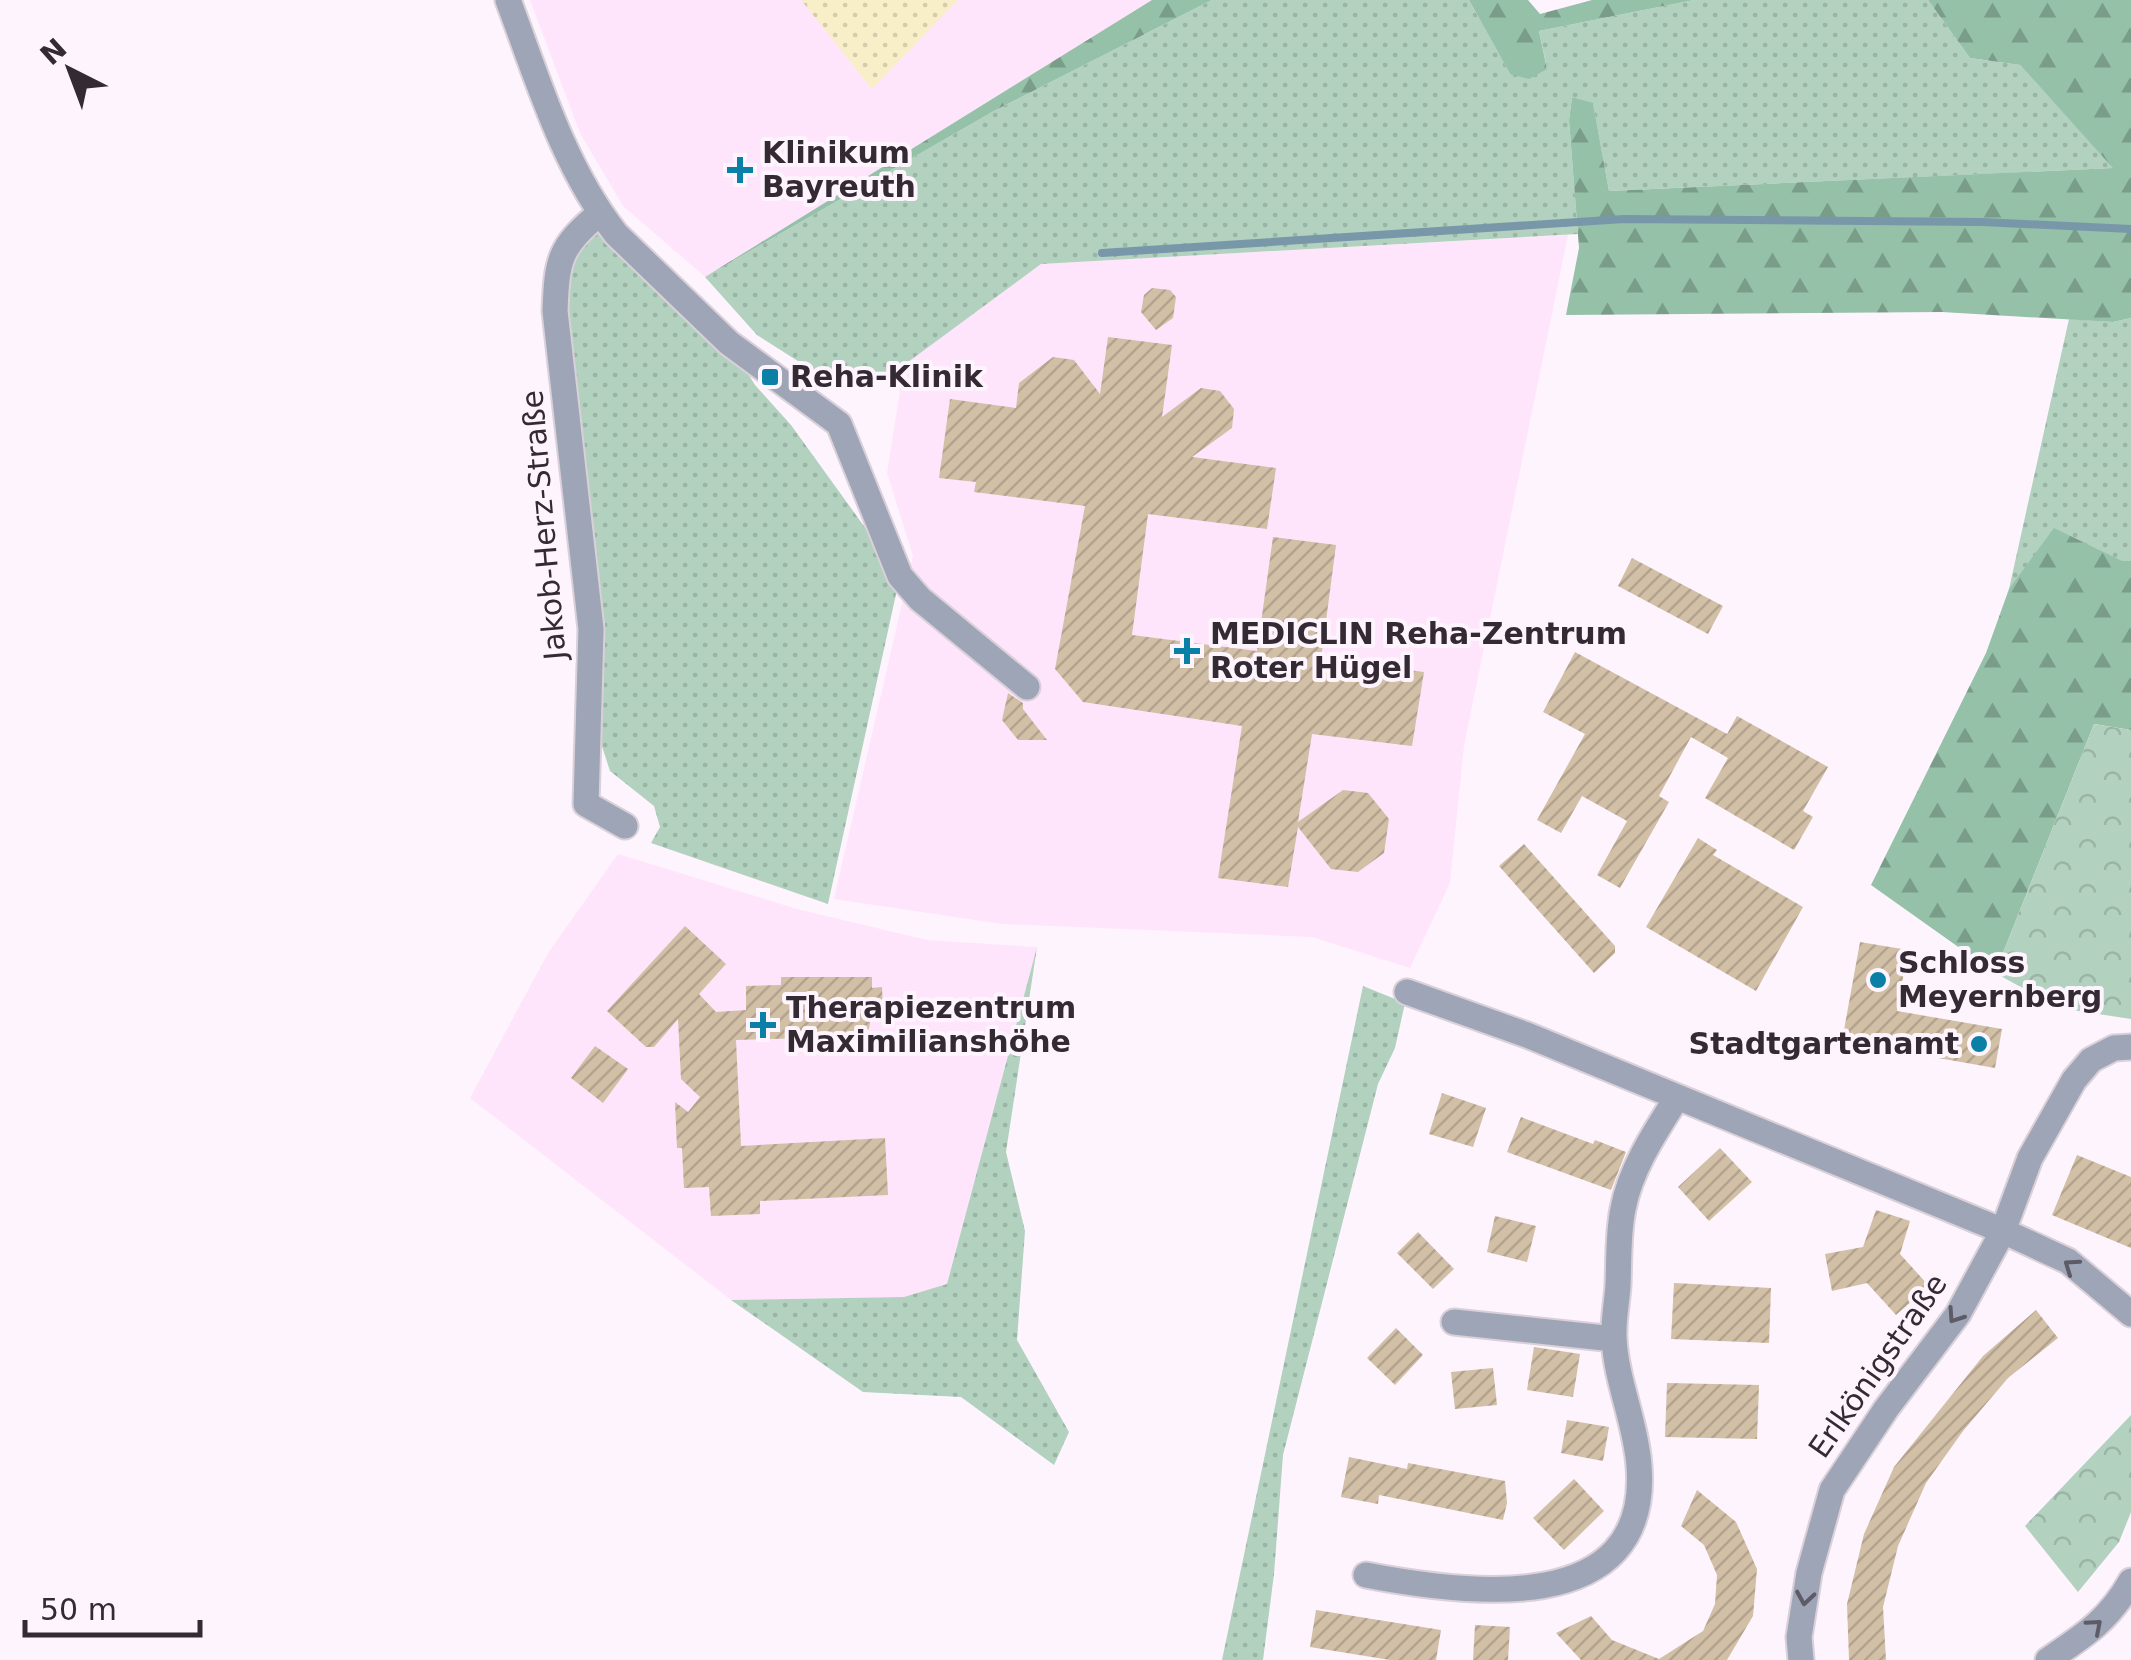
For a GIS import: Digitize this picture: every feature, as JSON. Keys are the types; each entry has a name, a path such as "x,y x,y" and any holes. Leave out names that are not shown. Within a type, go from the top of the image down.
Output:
{"street":[{"path":"508,0 559,136 600,213 616,234 729,342 839,424 900,576 920,599 1027,688"},
{"name":"Jakob-Herz-Straße","path":"600,213 574,234 556,266 555,311 591,629 586,804 624,826"},
{"path":"1407,992 1527,1035 2003,1231 2068,1261 2131,1314"},
{"name":"Erlkönigstraße","path":"1800,1660 1799,1637 1809,1573 1832,1490 1886,1409 1958,1314 2003,1231 2030,1158 2074,1080 2092,1060 2114,1048 2131,1047"},
{"path":"1366,1576 1424,1587 1548,1586 1582,1577 1603,1564 1634,1520 1639,1468 1614,1339 1623,1207 1647,1146 1676,1099"},
{"path":"1454,1322 1614,1339"},
{"path":"2048,1660 2098,1627 2131,1581"}],"shaded area":[{"name":"Klinikum Bayreuth","path":"530,0 1152,0 705,277 623,206 580,133"},
{"name":"MEDICLIN Reha-Zentrum Roter Hügel","path":"1568,235 1464,746 1450,883 1410,968 1312,937 1002,924 834,899 913,556 887,473 904,365 1041,264"},
{"name":"Therapiezentrum Maximilianshöhe","path":"618,854 797,909 927,940 1037,947 947,1284 905,1297 731,1300 470,1098 548,953"}],"green space":[{"path":"1152,0 1212,0 994,111 705,277"},
{"path":"1212,0 1469,0 1510,74 1547,68 1539,31 1694,0 1928,0 1970,58 2020,65 2114,168 1609,191 1593,104 1572,97 1569,120 1578,234 1041,264 904,365 874,377 812,370 757,335 705,277 994,111"},
{"path":"1469,0 1528,0 1540,14 1592,0 1694,0 1539,31 1547,69 1529,79 1510,74"},
{"path":"1928,0 2131,0 2131,318 2113,322 1942,312 1566,315 1579,248 1569,120 1572,97 1593,103 1609,191 2113,168 2020,65 1970,58"},
{"path":"600,213 729,343 755,385 791,425 900,576 828,904 651,843 660,827 654,806 610,771 589,706 555,311 574,234"},
{"path":"2131,318 2131,561 2009,589 2069,319 2113,322"},
{"path":"2054,528 2122,561 2131,561 2131,730 2094,724 1995,973 1871,885 1986,653 2009,589"},
{"path":"2094,724 2131,730 2131,1019 2059,1008 1995,973"},
{"path":"1037,947 1006,1152 1025,1231 1017,1340 1069,1432 1054,1465 961,1397 863,1392 731,1300 904,1297 947,1284"},
{"path":"1363,986 1405,1003 1395,1048 1378,1084 1283,1455 1263,1660 1222,1660"},
{"path":"2131,1415 2131,1512 2119,1542 2078,1592 2025,1526"}],"sand":[{"path":"801,0 958,0 872,89"}],"building":[{"path":"1152,288 1170,290 1176,297 1173,318 1156,330 1141,312 1144,295"},
{"path":"1108,337 1172,345 1162,417 1201,388 1220,391 1234,409 1232,428 1192,457 1276,468 1267,529 1148,514 1132,635 1257,651 1273,537 1336,545 1321,659 1424,672 1412,746 1312,734 1298,822 1343,790 1368,793 1389,819 1384,853 1358,872 1331,869 1298,827 1288,887 1218,878 1242,726 1083,702 1055,669 1085,506 974,492 976,482 939,478 950,399 1016,408 1019,383 1053,357 1074,360 1100,394"},
{"path":"1632,558 1723,606 1708,634 1618,586"},
{"path":"1575,652 1727,734 1737,716 1828,767 1803,811 1813,817 1794,850 1705,798 1728,758 1691,737 1659,796 1669,802 1620,888 1597,875 1627,821 1582,796 1561,833 1537,820 1585,734 1543,712"},
{"path":"1008,693 1023,703 1023,709 1047,740 1018,740 1002,720"},
{"path":"1698,838 1717,850 1713,855 1803,907 1756,991 1646,927"},
{"path":"1524,844 1615,946 1615,953 1594,973 1499,866"},
{"path":"685,926 726,964 699,994 716,1012 746,1010 746,986 781,985 781,977 872,977 872,988 882,987 883,1012 872,1012 869,1029 847,1037 736,1040 741,1146 885,1138 888,1195 760,1201 760,1214 711,1216 709,1187 684,1188 675,1102 688,1112 700,1097 681,1079 678,1019 654,1047 646,1047 607,1011"},
{"name":"Schloss Meyernberg","path":"1860,942 1908,950 1897,1011 2002,1029 1995,1068 1842,1041"},
{"path":"595,1046 628,1069 603,1103 571,1078"},
{"path":"1442,1093 1486,1108 1473,1147 1429,1134"},
{"path":"1521,1117 1626,1152 1611,1190 1507,1152"},
{"path":"1720,1148 1752,1182 1709,1221 1678,1187"},
{"path":"2077,1155 2131,1177 2131,1248 2052,1215"},
{"path":"1876,1210 1910,1221 1900,1254 1929,1286 1896,1315 1867,1283 1832,1291 1825,1254 1863,1247"},
{"path":"1495,1216 1536,1226 1527,1262 1487,1252"},
{"path":"1418,1232 1454,1269 1433,1289 1397,1253"},
{"path":"1674,1283 1771,1288 1769,1343 1671,1339"},
{"path":"2036,1310 2058,1338 2008,1378 1963,1431 1926,1483 1898,1546 1883,1607 1886,1660 1849,1660 1847,1604 1864,1534 1894,1467 1983,1356"},
{"path":"1396,1328 1423,1355 1395,1385 1367,1358"},
{"path":"1534,1347 1580,1354 1573,1397 1527,1390"},
{"path":"1493,1368 1497,1405 1455,1409 1451,1372"},
{"path":"1667,1383 1759,1385 1757,1439 1665,1437"},
{"path":"1567,1420 1609,1427 1603,1461 1561,1453"},
{"path":"1349,1457 1407,1469 1408,1463 1505,1481 1507,1503 1503,1520 1379,1495 1378,1504 1341,1497"},
{"path":"1574,1479 1604,1511 1564,1550 1533,1518"},
{"path":"1697,1490 1736,1522 1757,1569 1753,1616 1727,1660 1581,1660 1556,1633 1591,1616 1612,1640 1659,1659 1703,1631 1715,1604 1717,1575 1704,1545 1681,1526"},
{"path":"1316,1610 1441,1630 1436,1660 1390,1660 1310,1647"},
{"path":"1475,1625 1510,1627 1508,1660 1473,1660"}],"waterway":[{"path":"1102,253 1624,219 1982,222 2131,229"}],"place":[{"name":"Klinikum Bayreuth","path":"740,170"},
{"name":"Reha-Klinik","path":"770,377"},
{"name":"MEDICLIN Reha-Zentrum Roter Hügel","path":"1187,651"},
{"name":"Schloss Meyernberg","path":"1878,980"},
{"name":"Therapiezentrum Maximilianshöhe","path":"763,1025"},
{"name":"Stadtgartenamt","path":"1979,1044"}]}
